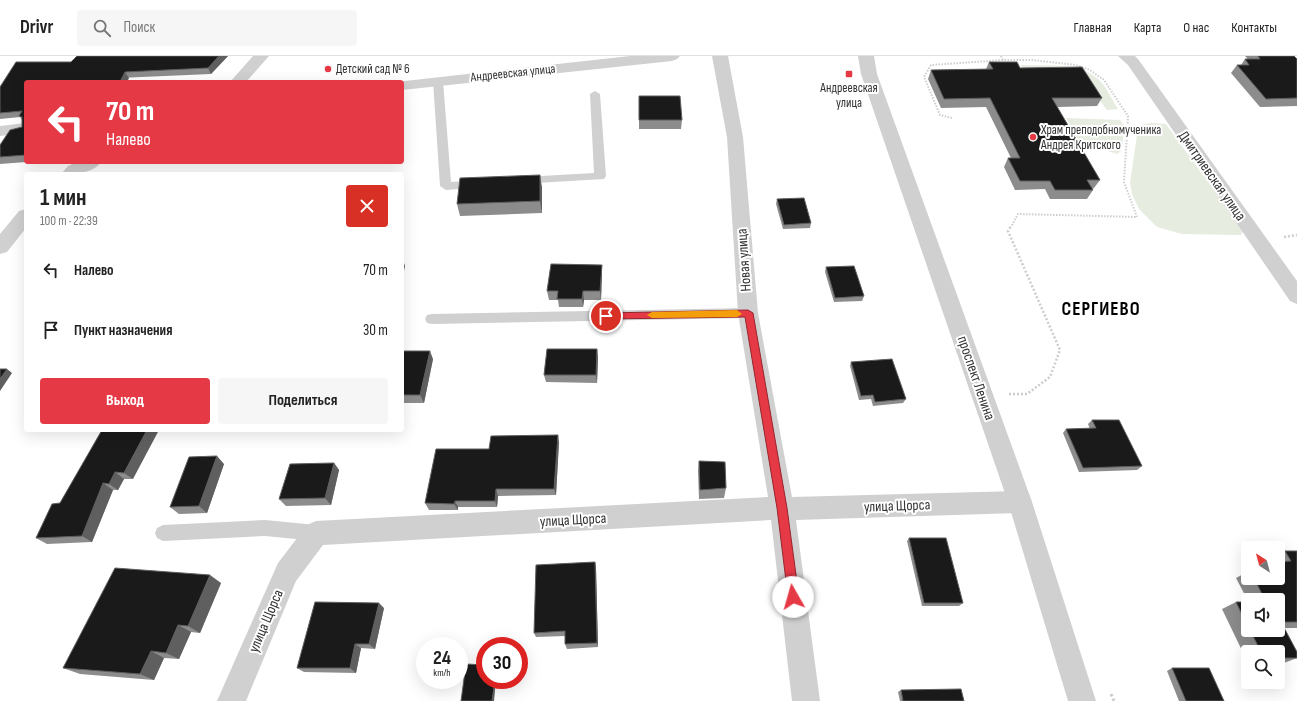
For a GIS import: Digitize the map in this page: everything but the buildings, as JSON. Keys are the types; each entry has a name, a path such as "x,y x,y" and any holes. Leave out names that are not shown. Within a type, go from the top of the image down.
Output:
{"street":[{"path":"240,80 261,56"},
{"name":"Андреевская улица","path":"404,85 672,56"},
{"name":"Новая улица","path":"720,56 735,137 748,313 782,508 806,701"},
{"name":"проспект Ленина","path":"866,56 869,74 1020,502 1082,701"},
{"name":"Дмитриевская улица","path":"1126,56 1133,62 1297,296"},
{"path":"0,130 24,128"},
{"path":"72,172 88,164"},
{"path":"0,247 24,217"},
{"name":"улица Щорса","path":"231,701 287,572 316,533 782,508 801,509 1020,502"}],"lane":[{"path":"438,81 446,186 492,183"},
{"path":"515,181 600,176 595,94"},
{"path":"432,319 748,313"},
{"path":"163,532 265,528 316,533"}],"path":[{"path":"1001,56 1003,60"},
{"path":"952,118 940,115 924,76 931,66 1003,60 1032,60 1076,65 1090,70 1104,80 1128,116 1124,182 1137,216 1018,214 1008,231 1060,350 1050,377 1027,394 1006,394"}],"shaded area":[{"path":"1021,65 1064,66 1093,75 1106,88 1118,109 1107,110 1081,75 1023,71"},
{"path":"1066,118 1120,120 1125,127 1121,151 1117,154 1102,149 1083,148"},
{"path":"1151,123 1166,124 1243,231 1241,235 1182,234 1157,227 1139,209 1132,194 1130,183 1138,128 1141,125"}],"slow traffic":[{"path":"652,315 737,314"}],"place":[{"name":"Детский сад № 6","path":"328,69"},
{"name":"Андреевская улица","path":"849,74"},
{"name":"Храм преподобномученика Андрея Критского","path":"1033,137"}],"district":[{"name":"СЕРГИЕВО","path":"1101,309"}],"route":[{"path":"606,316 748,313 782,508 793,597"}]}
